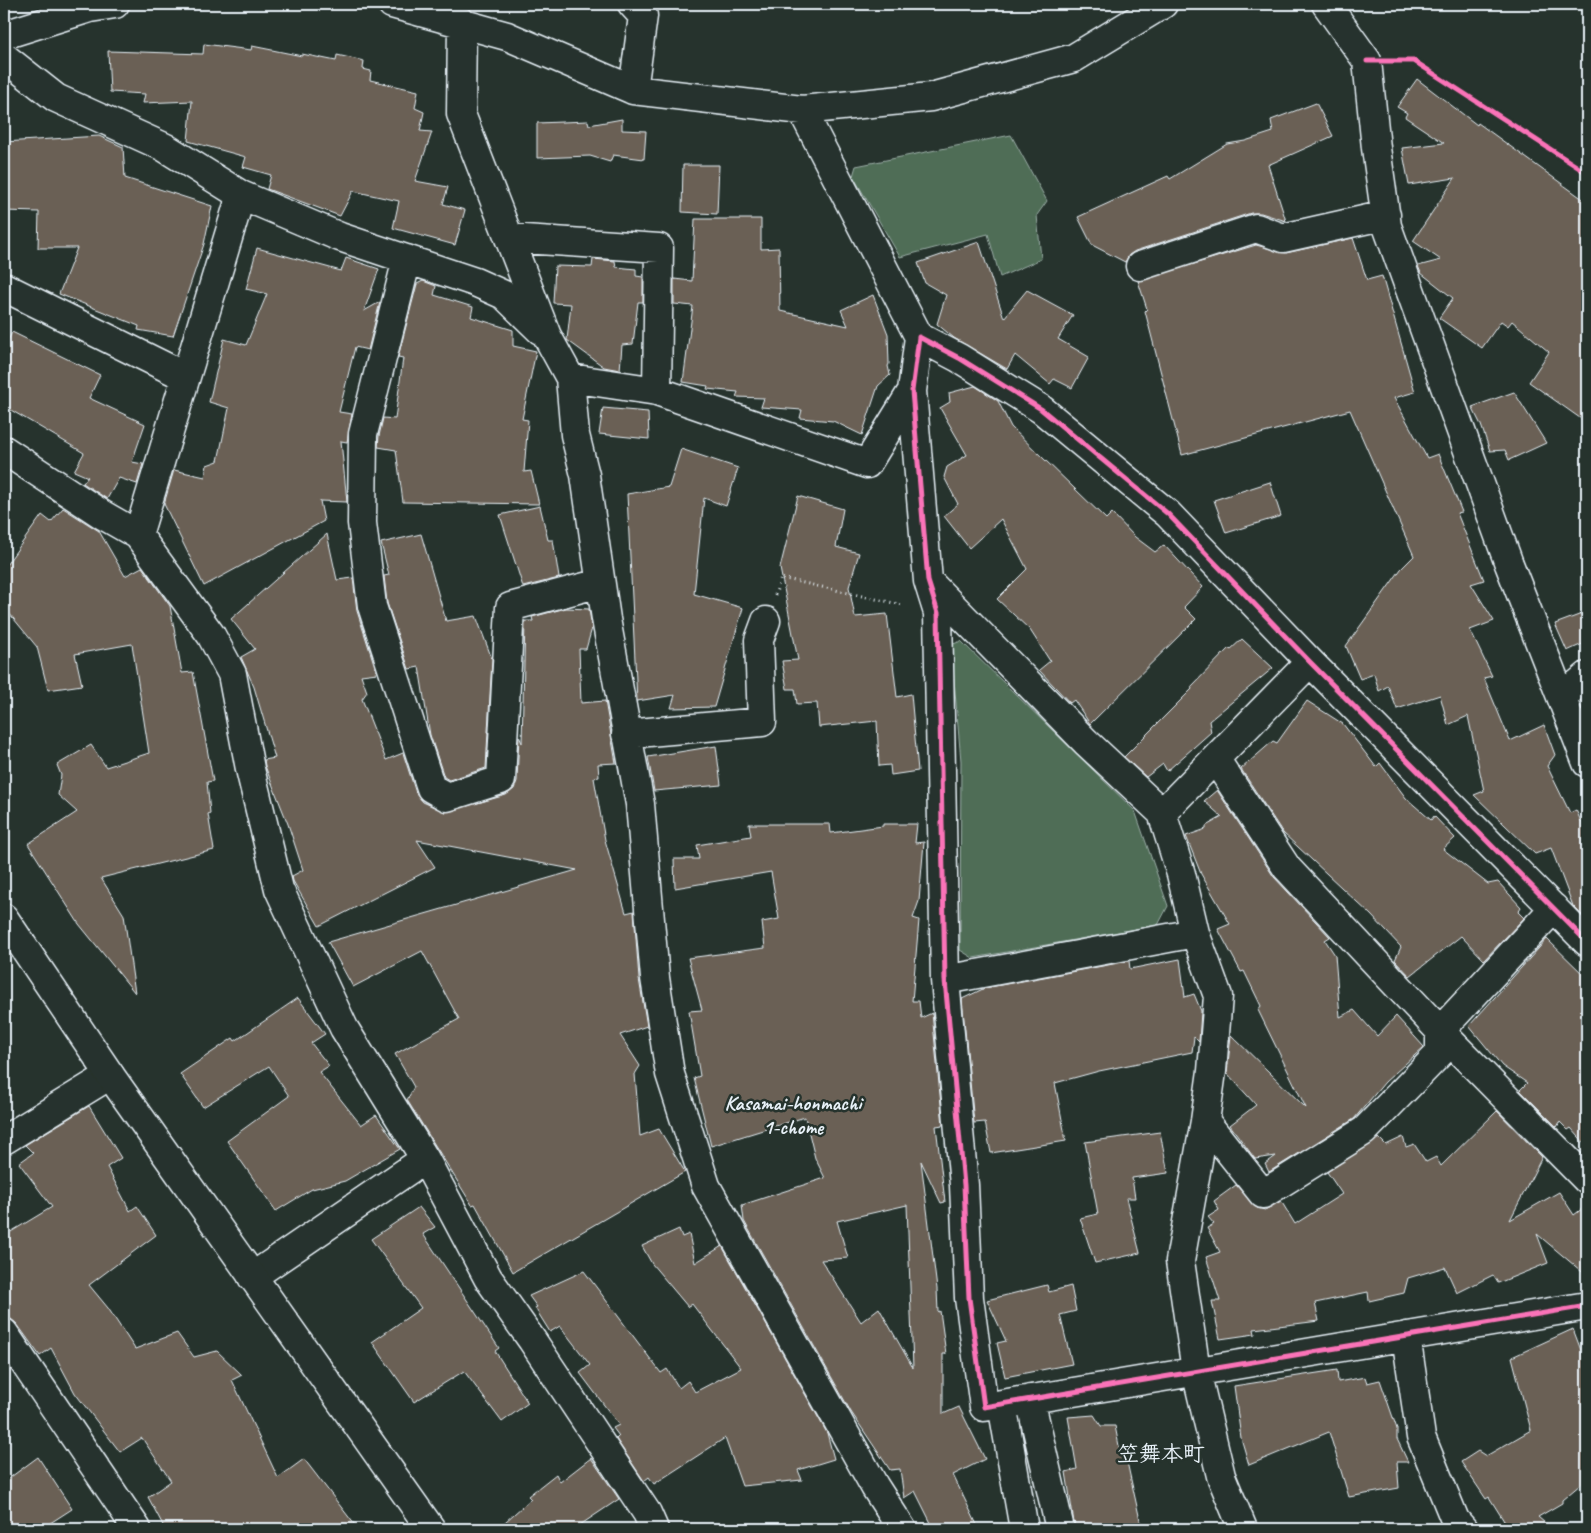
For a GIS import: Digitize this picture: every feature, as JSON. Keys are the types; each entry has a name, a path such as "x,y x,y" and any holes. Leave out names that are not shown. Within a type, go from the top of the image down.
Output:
{"street":[{"path":"4,35 90,8 115,4"},
{"path":"396,4 508,36 633,90 802,110 931,97 1074,58 1163,4"},
{"path":"632,4 643,16 633,90"},
{"path":"1326,4 1367,61 1376,148 1387,226 1461,434 1587,762"},
{"path":"462,22 460,114 547,336 570,378 575,435 585,475 600,583 640,804 656,978 670,1074 706,1186 875,1487 902,1529"},
{"path":"4,57 56,98 164,147 241,195 340,236 475,282 504,295 547,336"},
{"path":"802,110 919,337 1041,409 1161,508 1310,662 1587,942"},
{"path":"138,536 241,195"},
{"path":"1140,266 1256,228 1283,238 1386,215"},
{"path":"509,238 659,248 657,391"},
{"path":"407,259 363,434 362,523 372,606 431,788 447,796 501,780 510,607 600,583"},
{"path":"4,287 186,377"},
{"path":"919,337 912,391 928,581 938,613 945,980 964,1185 969,1298 984,1407 1587,1306"},
{"path":"570,378 657,391 867,464 912,391"},
{"path":"4,450 138,536 211,635 232,674 250,769 279,889 344,1028 425,1159 488,1278 532,1340 647,1513 654,1529"},
{"path":"928,581 1086,742 1162,813 1181,874 1195,933 1218,996 1212,1071 1205,1121 1180,1261 1196,1371 1221,1476 1243,1529"},
{"path":"626,734 762,722 759,640 766,621"},
{"path":"1162,813 1310,662"},
{"path":"1562,696 1587,676"},
{"path":"1216,760 1287,868 1440,1031 1587,1180"},
{"path":"1205,1121 1263,1194 1364,1131 1440,1053 1440,1031 1554,908"},
{"path":"4,918 110,1075 431,1529"},
{"path":"945,980 1195,933"},
{"path":"4,1140 110,1075"},
{"path":"252,1277 425,1159"},
{"path":"4,1334 137,1529"},
{"path":"1406,1336 1421,1437 1455,1520 1463,1529"},
{"path":"1030,1399 1060,1529"},
{"path":"1002,1404 1024,1529"}],"path":[{"path":"1367,61 1414,61 1587,174"},
{"path":"766,621 781,578 938,613"}],"green space":[{"path":"1011,135 1047,201 1037,215 1041,259 1000,277 988,234 900,257 853,176 856,166"},
{"path":"961,641 1135,811 1168,906 1158,925 973,958 960,950 961,761 951,645"}],"building":[{"path":"204,44 251,50 252,46 336,61 337,55 364,61 363,69 371,71 370,80 418,91 415,108 424,112 420,131 432,132 415,181 448,187 443,204 465,210 455,245 393,228 399,201 353,191 340,216 267,189 271,175 243,167 246,157 188,141 192,101 143,103 145,94 110,92 108,51 203,54"},
{"path":"1417,79 1477,125 1478,123 1587,202 1587,423 1529,382 1549,352 1512,321 1508,326 1501,321 1482,348 1439,318 1453,298 1421,273 1418,266 1441,260 1413,241 1455,178 1409,185 1402,148 1444,143 1405,117 1407,113 1397,107"},
{"path":"1316,103 1333,136 1268,165 1286,221 1261,213 1251,213 1135,251 1129,255 1125,262 1092,245 1078,217 1168,176 1170,179 1227,144 1245,141 1273,132 1271,120"},
{"path":"622,119 622,130 646,131 644,159 613,155 610,162 590,156 537,158 537,123 588,121 589,125"},
{"path":"99,136 123,147 125,178 212,206 204,244 173,336 138,330 139,326 59,294 77,248 38,248 39,212 4,211 4,142"},
{"path":"683,165 719,165 717,214 682,212"},
{"path":"695,219 761,219 761,249 779,248 780,311 848,326 841,310 873,295 888,334 888,366 890,375 878,386 862,435 833,421 800,418 802,410 761,407 764,398 736,397 738,392 707,389 708,386 683,382 693,306 674,304 674,279 692,281"},
{"path":"1353,238 1367,280 1382,276 1415,392 1394,398 1427,458 1438,454 1462,512 1457,513 1484,580 1471,584 1494,621 1470,630 1492,676 1484,678 1510,741 1544,725 1555,755 1547,766 1570,813 1576,810 1587,835 1587,920 1573,906 1551,848 1535,854 1474,795 1484,791 1468,716 1448,725 1440,695 1397,709 1388,686 1379,691 1374,674 1360,679 1346,646 1401,569 1414,556 1350,410 1182,455 1145,311 1147,309 1138,281 1256,245 1286,253"},
{"path":"979,242 1004,318 1027,290 1073,315 1058,339 1089,357 1072,388 1054,379 1050,384 1015,355 1007,369 954,338 937,324 946,295 925,283 918,263"},
{"path":"257,248 341,271 346,258 379,269 364,311 380,302 368,350 355,347 339,412 352,414 347,442 341,441 347,502 320,501 324,521 204,586 164,504 174,470 205,477 207,465 218,461 229,408 209,402 224,339 246,345 267,294 246,289"},
{"path":"593,259 615,261 616,267 636,269 636,276 643,277 643,302 638,302 633,344 622,345 620,370 604,367 567,340 571,304 553,303 555,266 592,267"},
{"path":"423,281 436,286 434,295 473,307 471,317 513,330 513,346 536,351 522,419 528,420 524,472 531,471 539,504 403,502 396,450 378,447 383,418 395,419 403,358 398,357 417,284"},
{"path":"12,332 100,375 89,398 145,424 132,462 143,464 137,484 119,478 107,499 83,483 88,477 74,471 84,453 4,406 4,349"},
{"path":"975,386 998,401 1011,427 1106,519 1112,513 1135,537 1155,552 1164,545 1203,587 1184,607 1196,619 1090,724 1074,700 1070,703 1039,670 1050,661 1030,630 997,599 1027,569 1001,519 969,548 944,516 958,504 944,477 947,467 967,455 940,408 950,402 949,393"},
{"path":"1514,392 1546,443 1509,460 1505,450 1490,451 1481,425 1472,407"},
{"path":"603,408 648,412 649,439 599,434"},
{"path":"681,449 738,468 726,506 704,498 694,594 743,608 714,707 671,708 675,695 637,701 627,494 669,487"},
{"path":"1270,482 1281,516 1226,533 1214,500"},
{"path":"798,496 843,509 836,547 859,553 849,587 855,617 887,614 897,697 911,694 918,771 891,775 890,765 879,766 877,721 819,727 817,703 797,704 795,689 787,689 782,661 798,660 780,568"},
{"path":"540,506 548,540 553,540 559,578 523,587 500,515"},
{"path":"63,508 99,531 125,576 142,567 170,606 182,673 193,672 213,781 207,782 210,813 208,814 214,850 101,878 124,915 135,993 79,924 28,844 77,812 58,795 61,775 57,765 91,745 106,767 149,753 132,644 75,654 82,685 48,690 37,647 4,607 4,568 42,515 51,522"},
{"path":"327,534 337,580 353,578 357,611 377,673 361,675 367,692 362,699 386,760 403,753 416,793 423,802 445,812 506,795 514,789 517,781 519,736 522,743 525,621 533,621 532,617 566,608 589,609 592,628 586,649 579,649 581,703 605,701 616,763 598,764 599,777 594,778 605,840 626,913 634,911 639,979 647,1026 620,1035 640,1066 635,1074 640,1136 659,1129 685,1172 513,1272 475,1204 472,1205 407,1100 414,1087 395,1054 459,1019 422,951 353,987 328,942 577,870 417,840 435,867 319,926 293,881 292,876 303,870 288,824 265,766 264,760 275,758 254,687 241,657 255,649 231,619"},
{"path":"421,534 446,621 476,616 492,659 486,768 449,780 444,777 430,735 419,667 409,669 387,603 384,576 389,575 381,543"},
{"path":"1587,612 1587,642 1567,651 1555,624"},
{"path":"1242,639 1273,668 1209,721 1211,732 1167,771 1163,764 1146,777 1124,757 1192,689 1191,687 1229,648 1230,650"},
{"path":"1307,701 1343,724 1376,767 1380,763 1406,798 1431,820 1434,816 1455,838 1443,849 1488,884 1498,882 1521,907 1518,912 1524,918 1484,960 1461,936 1410,976 1395,960 1401,947 1371,915 1283,833 1241,769 1273,741 1277,743"},
{"path":"716,746 721,785 654,791 648,757"},
{"path":"1217,790 1274,877 1330,937 1325,940 1335,955 1340,1017 1354,1010 1377,1036 1396,1016 1424,1047 1385,1082 1354,1119 1269,1172 1265,1164 1276,1156 1255,1159 1230,1125 1256,1105 1227,1073 1231,1035 1306,1108 1258,1010 1261,1006 1244,971 1241,972 1218,929 1230,924 1201,874 1186,836 1206,829 1206,826 1222,817 1204,801"},
{"path":"749,824 830,824 831,833 883,826 883,824 917,824 915,843 924,842 919,901 913,918 919,920 912,1001 919,1001 921,1018 932,1013 943,1125 936,1126 945,1202 941,1203 921,1161 937,1289 938,1312 940,1311 946,1354 943,1354 943,1414 959,1407 985,1459 953,1475 979,1529 934,1529 915,1491 904,1498 900,1469 890,1470 851,1412 744,1221 742,1205 825,1178 815,1158 805,1117 711,1146 694,1078 700,1076 689,1011 702,1010 688,958 765,948 762,922 779,919 771,872 675,888 674,859 699,859 697,845 751,836","holes":["907,1205 913,1368 879,1308 861,1322 821,1260 848,1258 837,1221"]},
{"path":"1547,939 1587,978 1587,1146 1571,1128 1568,1130 1560,1122 1557,1127 1520,1090 1527,1083 1502,1066 1469,1026"},
{"path":"1180,959 1185,997 1194,994 1201,1011 1199,1042 1194,1037 1192,1052 1099,1071 1055,1083 1066,1141 991,1153 985,1122 974,1123 962,999 985,988 1129,961 1130,969"},
{"path":"298,998 325,1034 311,1043 329,1066 319,1072 361,1125 376,1115 400,1149 345,1181 312,1189 276,1211 227,1141 289,1096 269,1066 203,1107 180,1074 233,1038 235,1041"},
{"path":"89,1106 121,1158 107,1167 130,1211 137,1206 156,1235 89,1285 108,1308 135,1349 177,1333 194,1357 217,1351 242,1375 232,1380 278,1478 304,1459 358,1529 165,1529 148,1497 171,1481 142,1438 120,1452 75,1393 51,1348 40,1356 17,1324 11,1319 4,1318 4,1236 52,1207 19,1163 33,1153 25,1145"},
{"path":"1497,1111 1542,1157 1510,1220 1559,1192 1574,1215 1587,1205 1587,1276 1537,1234 1548,1263 1498,1283 1493,1275 1457,1293 1445,1267 1408,1278 1404,1293 1369,1301 1368,1292 1315,1303 1319,1321 1254,1329 1255,1334 1220,1339 1212,1301 1220,1301 1206,1257 1220,1252 1207,1228 1214,1224 1208,1217 1219,1210 1214,1201 1236,1185 1257,1208 1265,1210 1281,1201 1295,1224 1342,1194 1327,1172 1379,1138 1386,1145 1403,1137 1406,1147 1414,1144 1426,1162 1436,1157 1441,1166"},
{"path":"1160,1132 1168,1173 1132,1178 1135,1198 1126,1198 1140,1253 1095,1263 1080,1218 1098,1214 1085,1142"},
{"path":"419,1207 435,1227 423,1234 499,1348 495,1351 528,1403 502,1422 464,1371 414,1402 372,1342 421,1308 371,1239"},
{"path":"679,1229 682,1237 689,1234 695,1263 722,1246 827,1433 834,1459 798,1470 802,1480 742,1486 725,1438 654,1484 649,1477 644,1481 616,1439 619,1436 613,1428 619,1425 580,1373 590,1365 560,1326 550,1332 529,1296 584,1271 661,1373 667,1369 679,1388 688,1381 695,1392 741,1368 692,1304 688,1307 652,1264 642,1246"},
{"path":"1047,1285 1049,1292 1071,1286 1076,1311 1060,1315 1072,1364 1005,1377 997,1343 1006,1341 987,1300"},
{"path":"1573,1329 1587,1366 1587,1479 1562,1500 1562,1503 1538,1517 1552,1529 1509,1529 1489,1497 1486,1499 1461,1462 1478,1451 1486,1456 1531,1430 1512,1357"},
{"path":"1337,1370 1338,1382 1365,1377 1367,1383 1380,1380 1397,1429 1397,1439 1408,1462 1397,1462 1399,1488 1349,1497 1329,1432 1249,1465 1241,1438 1234,1386"},
{"path":"1094,1415 1101,1426 1115,1426 1121,1456 1125,1453 1142,1529 1075,1529 1066,1472 1077,1469 1068,1417"},
{"path":"38,1457 72,1509 41,1529 4,1529 4,1482"},
{"path":"591,1458 619,1499 574,1529 497,1529 531,1499 528,1496 556,1474 560,1482"}],"cycle path":[{"path":"1367,61 1414,61 1587,173"},
{"path":"1587,942 1310,662 1168,514 1041,409 959,358 919,337 912,391 928,581 938,613 945,980 964,1185 969,1298 984,1407 1587,1306"}],"district":[{"name":"Kasamai-honmachi 1-chome","path":"793,1115"},
{"name":"笠舞本町","path":"1161,1454"}]}
